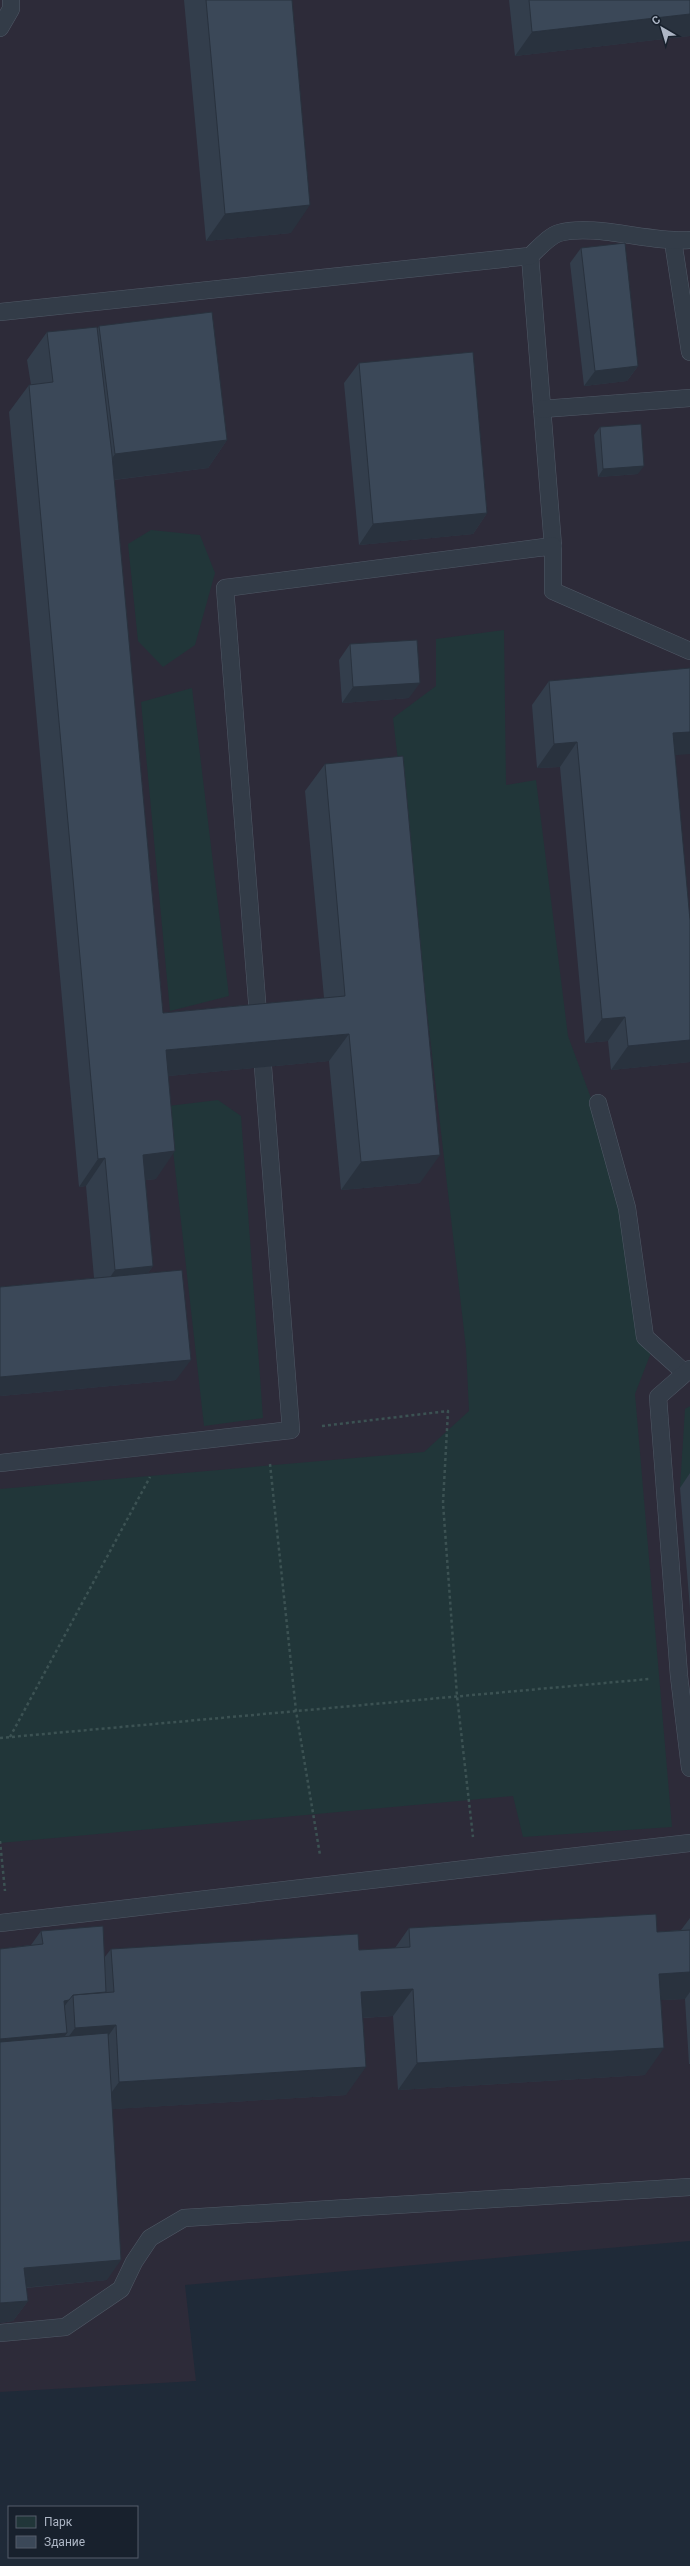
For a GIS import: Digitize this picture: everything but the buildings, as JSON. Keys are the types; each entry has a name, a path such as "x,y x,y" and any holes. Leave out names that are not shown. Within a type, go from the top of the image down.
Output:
{"lane":[{"path":"0,28 12,9 11,0"},
{"path":"0,312 530,256 558,234 592,231 673,241 690,240"},
{"path":"673,241 690,352"},
{"path":"530,256 553,546 553,591 690,651"},
{"path":"542,409 690,398"},
{"path":"260,1030 225,588 553,546"},
{"path":"0,1463 291,1430 263,1067"},
{"path":"598,1103 627,1208 645,1337 687,1371 658,1398 680,1676 690,1768"},
{"path":"4,1922 690,1843"},
{"path":"0,2333 65,2327 121,2289 134,2262 150,2238 184,2218 690,2187"}],"path":[{"path":"291,1430 448,1411 443,1503 457,1696 477,1868"},
{"path":"266,1433 296,1711 325,1885"},
{"path":"10,1737 167,1444"},
{"path":"0,1738 680,1676"},
{"path":"0,1841 4,1922"}],"shaded area":[{"path":"0,0 690,0 690,2241 185,2285 196,2381 0,2392"}],"green space":[{"path":"151,530 200,535 215,573 195,645 163,667 138,641 128,544"},
{"path":"504,630 506,785 536,780 568,1036 638,1225 652,1350 635,1394 672,1827 523,1837 513,1796 0,1843 0,1489 424,1452 469,1411 466,1348 393,718 436,686 436,639"},
{"path":"192,688 229,996 170,1011 141,702"},
{"path":"218,1100 241,1116 263,1418 204,1426 168,1106"},
{"path":"690,1406 690,1487 680,1488 685,1409"}]}
